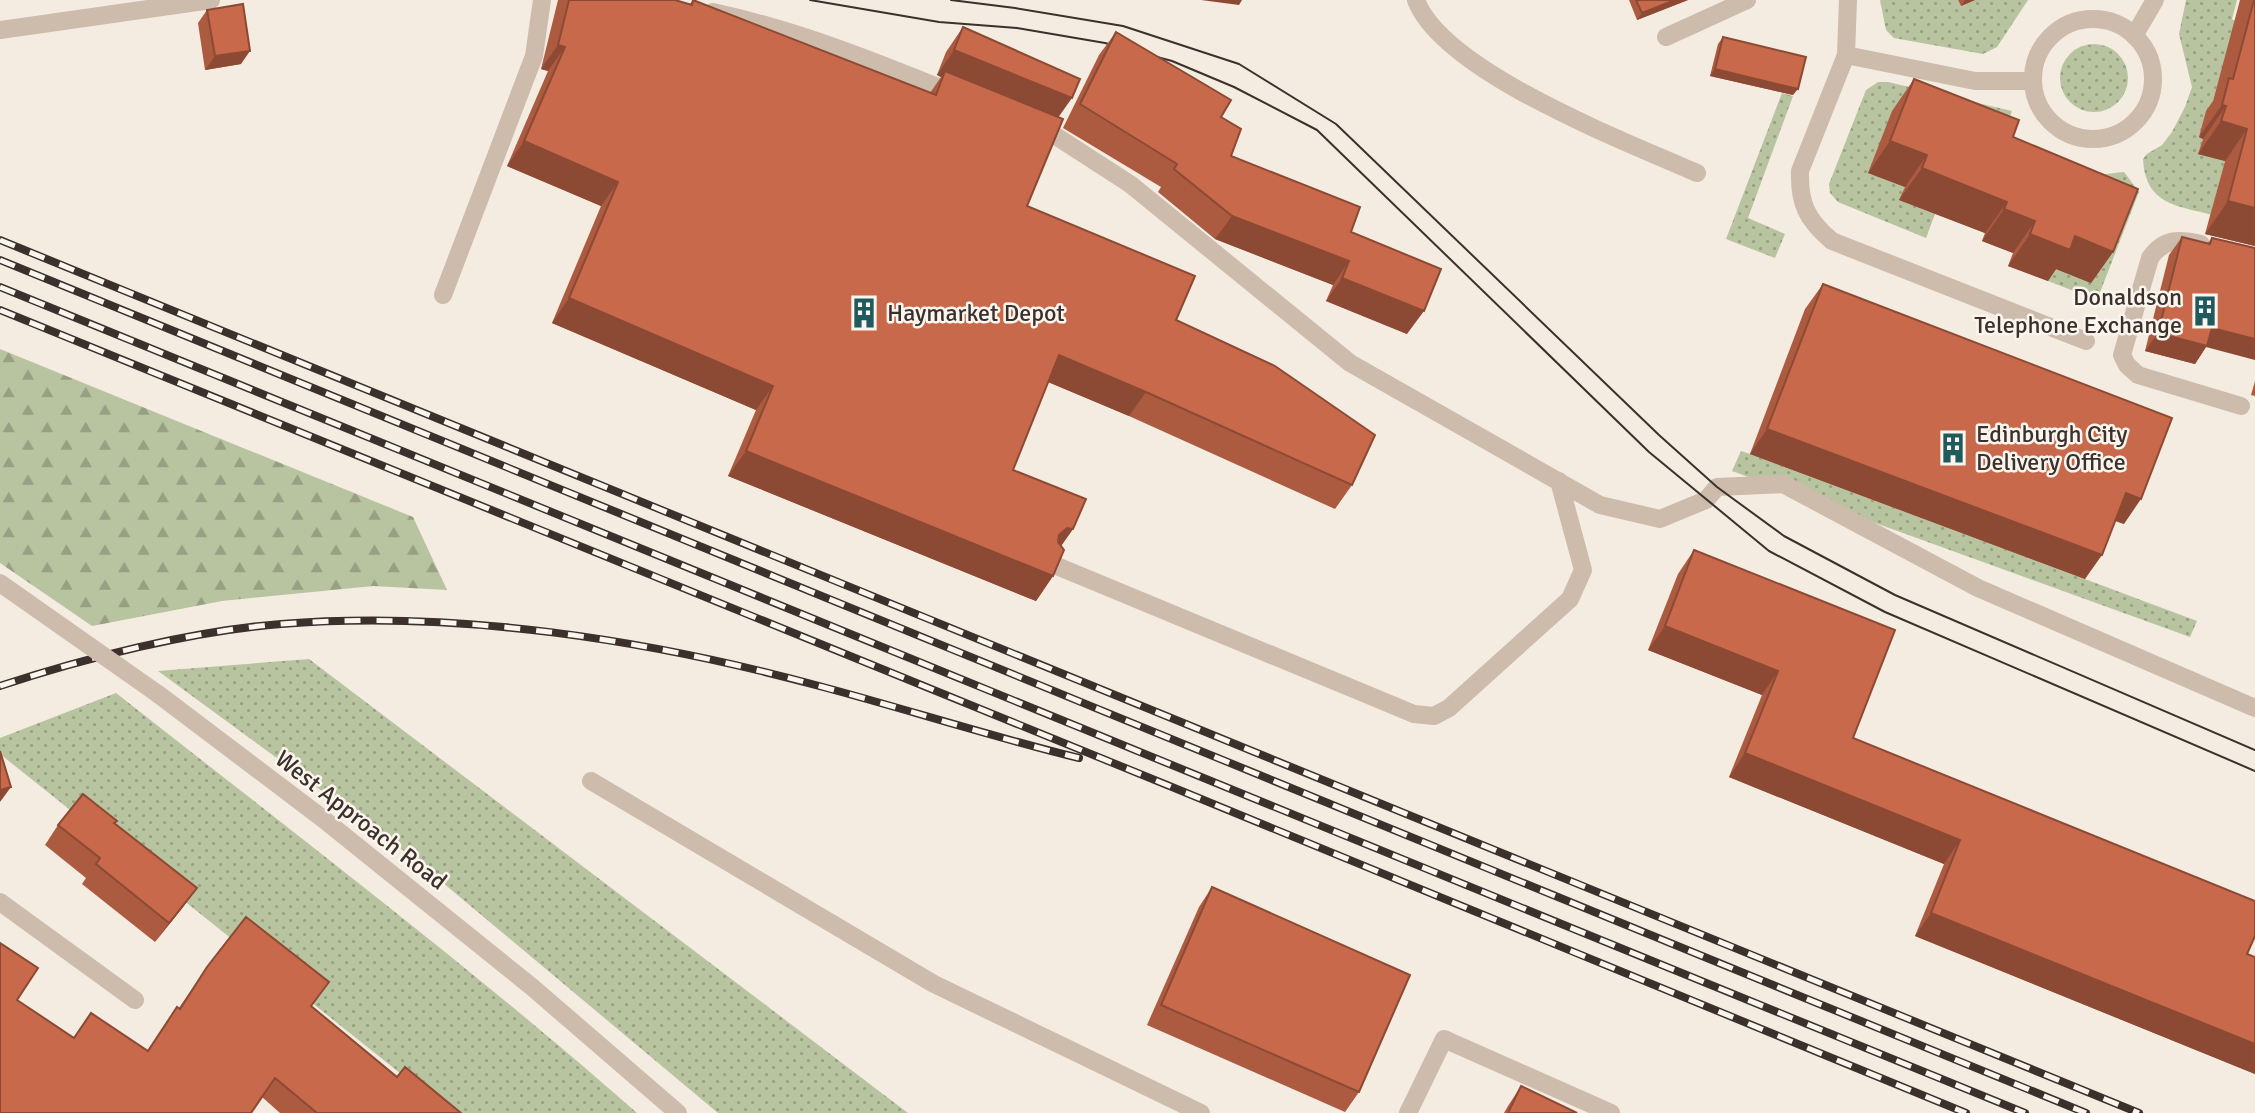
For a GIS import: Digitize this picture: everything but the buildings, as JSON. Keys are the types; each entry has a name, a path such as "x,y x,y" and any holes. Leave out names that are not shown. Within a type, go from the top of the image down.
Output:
{"street":[{"path":"0,30 211,0"},
{"path":"443,295 534,56 542,0"},
{"path":"1416,0 1427,23 1443,39 1491,73 1533,97 1698,173"},
{"path":"1666,37 1747,0"},
{"path":"1848,0 1846,55 1800,171 1804,208 1815,227 1832,241 2087,341"},
{"path":"2134,36 2155,0"},
{"path":"695,8 746,19 834,46 974,102"},
{"path":"2091,19 2114,23 2134,36 2147,52 2153,73 2147,105 2142,114 2127,129 2117,134 2089,139 2072,136 2056,127 2040,107 2033,81 2033,69 2049,38 2068,24 2091,19"},
{"path":"1846,55 1975,81 2033,81"},
{"path":"1025,123 1051,133 1130,184 1350,363 1600,505 1660,519 1706,500 1717,487 1783,484 1978,588 2255,708"},
{"path":"2217,249 2177,240 2157,249 2150,258 2122,355 2127,365 2138,375 2241,406"},
{"path":"1052,564 1415,715 1434,716 1449,708 1570,599 1583,570 1559,481"},
{"name":"West Approach Road","path":"0,583 158,694 353,843 532,987 678,1113"},
{"path":"591,781 934,984 1200,1113"},
{"path":"0,902 135,1000"},
{"path":"1408,1113 1444,1039 1611,1113"}],"green space":[{"path":"1880,0 1958,0 1961,6 1975,0 2028,0 1997,47 1983,54 1894,38 1886,30"},
{"path":"2186,0 2237,0 2232,19 2235,21 2210,112 2199,137 2203,139 2199,154 2225,161 2212,209 2255,225 2178,206 2160,198 2148,183 2143,159 2162,145 2172,132 2192,87 2179,34"},
{"path":"2094,44 2107,47 2118,54 2125,65 2128,78 2125,91 2118,102 2107,109 2094,112 2081,109 2070,102 2063,91 2060,78 2063,65 2070,54 2081,47"},
{"path":"1878,82 1888,82 2012,111 1997,152 1868,173 1905,187 1900,200 1935,214 1926,238 1838,202 1830,193 1829,184 1866,90"},
{"path":"1782,93 1793,96 1748,218 1785,234 1775,258 1726,239"},
{"path":"2124,172 2139,192 2097,300 2048,281 2097,175"},
{"path":"0,349 413,517 447,590 373,586 222,601 92,626 0,563"},
{"path":"1741,451 2197,621 2190,637 1732,471"},
{"path":"309,659 908,1113 718,1113 412,857 158,671"},
{"path":"116,693 445,952 637,1113 450,1113 0,754 0,738"}],"tram line":[{"path":"810,0 939,22 1017,28 1105,43 1172,61 1234,87 1317,130 1649,452 1769,551 1885,612 2255,771"},
{"path":"951,0 1123,26 1239,64 1336,124 1659,435 1717,487 1784,536 1895,595 2255,750"}],"railway":[{"path":"0,240 2139,1113"},
{"path":"0,260 2086,1113"},
{"path":"0,287 2025,1113"},
{"path":"0,310 1966,1113"},
{"path":"0,686 67,665 139,647 247,628 348,621 485,625 623,643 758,670 1079,758"}],"place":[{"name":"Donaldson Telephone Exchange","path":"2205,311"},
{"name":"Haymarket Depot","path":"864,313"},
{"name":"Edinburgh City Delivery Office","path":"1953,448"}]}
